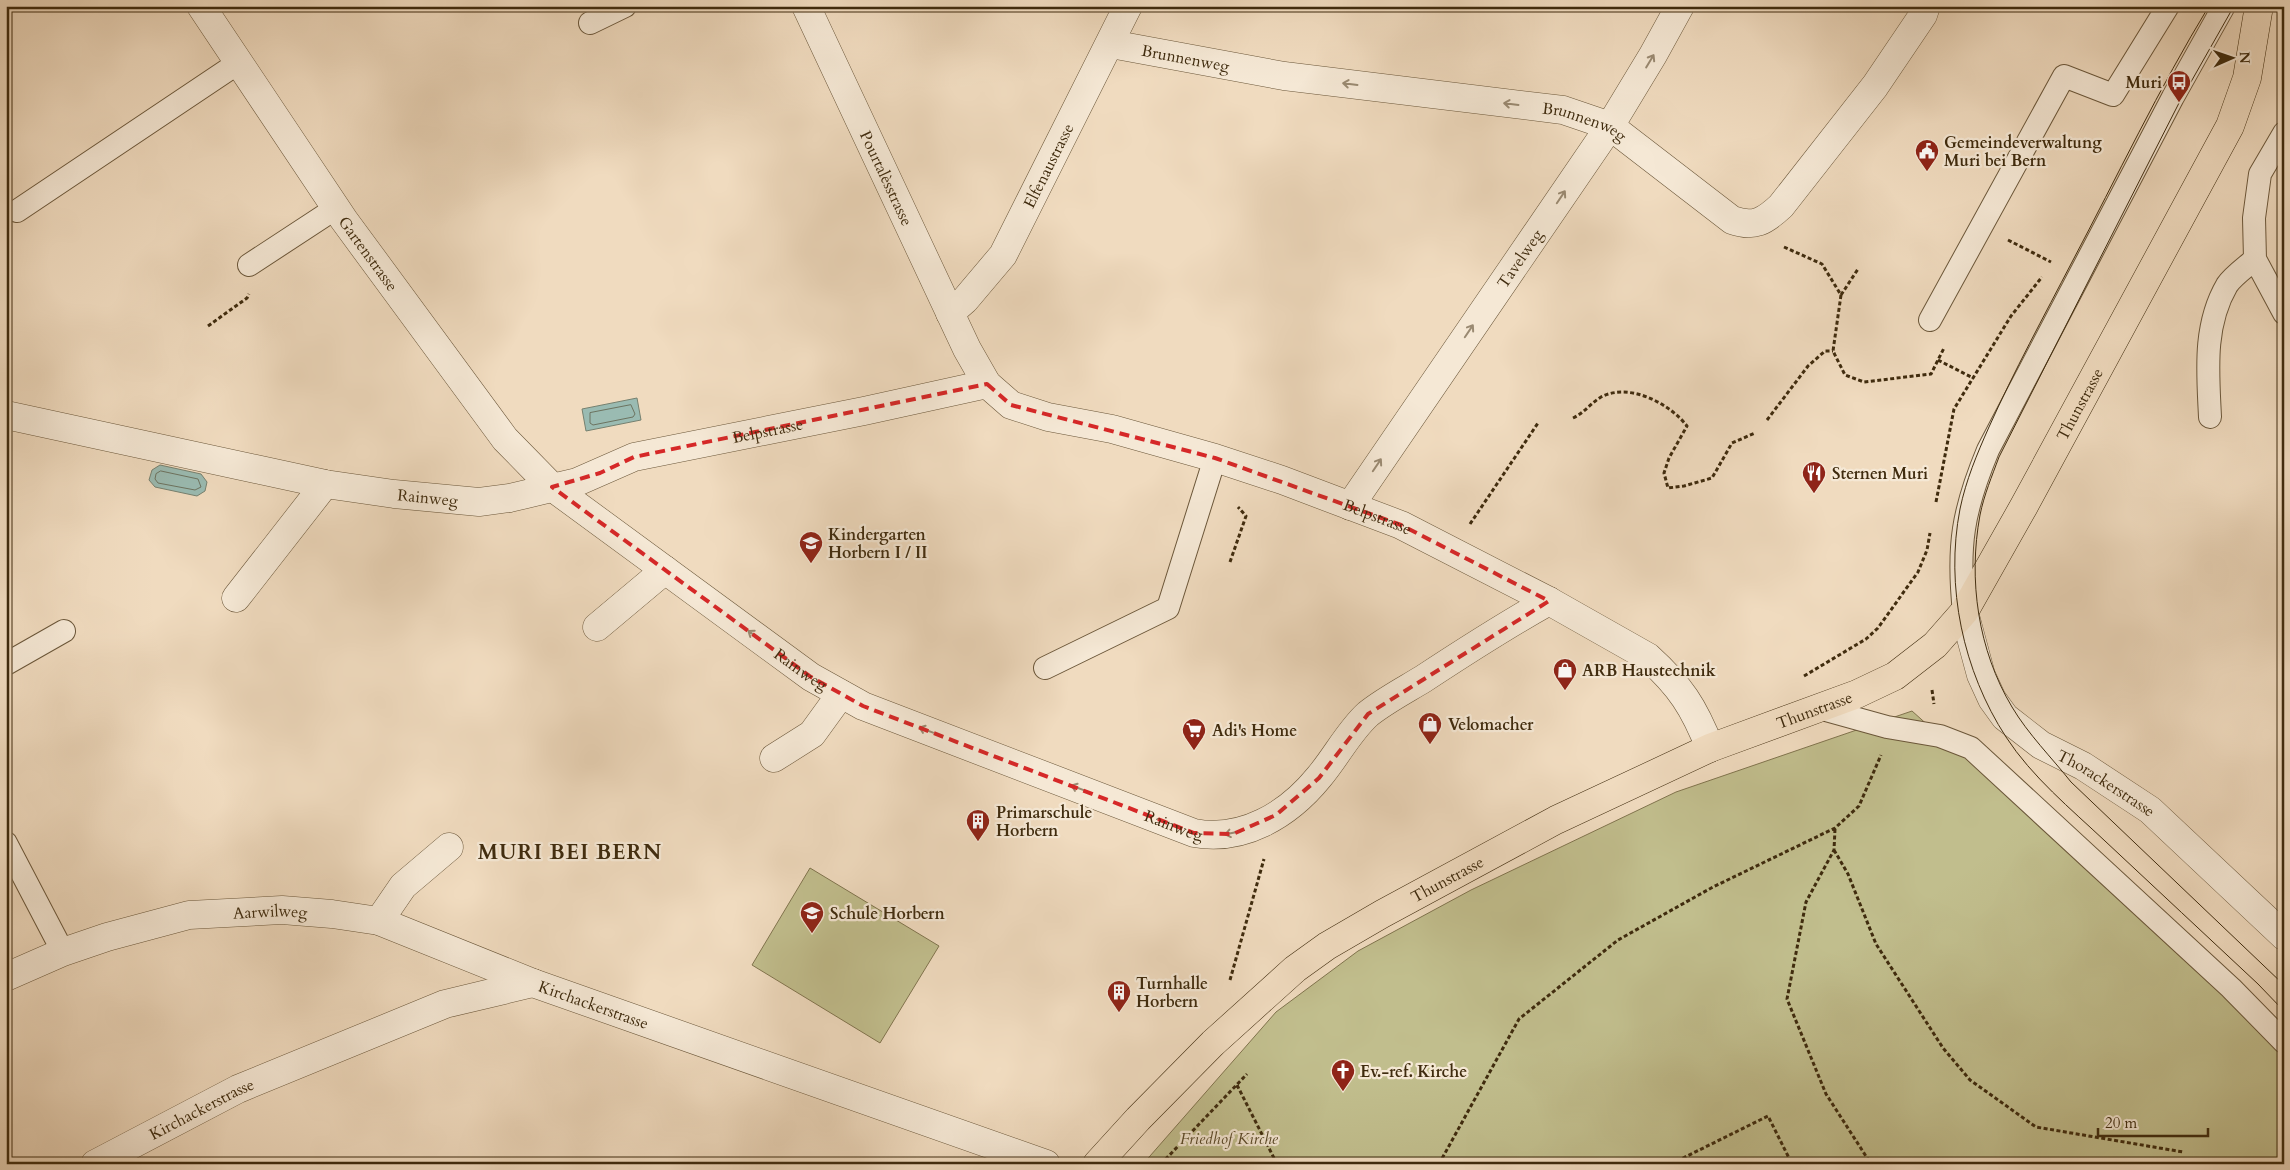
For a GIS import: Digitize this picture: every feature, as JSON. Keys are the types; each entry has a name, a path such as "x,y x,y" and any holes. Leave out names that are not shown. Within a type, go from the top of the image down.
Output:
{"main road":[{"name":"Thunstrasse","path":"1097,1164 1138,1119 1213,1043 1295,969 1327,946 1382,914 1556,820 1710,748 1822,709 1895,676 1925,654 1964,612 2042,474 2230,126 2247,78 2259,6"}],"street":[{"name":"Gartenstrasse","path":"201,6 336,208 505,439 552,487"},
{"name":"Pourtalèsstrasse","path":"806,6 967,349"},
{"name":"Elfenaustrasse","path":"950,313 978,286 1003,255 1128,6"},
{"name":"Tavelweg","path":"1350,506 1610,126 1680,6"},
{"name":"Brunnenweg","path":"1110,44 1284,76 1563,110 1610,126 1732,220 1750,225 1759,223 1781,206 1875,86 1923,15 1926,6"},
{"name":"Belpstrasse","path":"967,349 993,392 1011,405 1048,417 1112,429 1215,458 1350,506 1401,525 1454,550 1549,601 1648,657 1672,678 1697,715 1710,748"},
{"name":"Belpstrasse","path":"552,487 592,476 634,457 864,412 987,384"},
{"name":"Rainweg","path":"6,415 325,484 394,494 479,502 510,498 552,487 812,677 841,694 864,706 1194,833 1213,836 1233,834 1253,828 1289,807 1318,778 1368,714 1505,626 1549,601"},
{"path":"236,598 325,484"},
{"path":"597,627 665,570"},
{"name":"Thorackerstrasse","path":"1964,612 1980,674 1992,698 2005,717 2041,745 2083,766 2150,810 2284,936"},
{"path":"774,758 812,734 841,694"},
{"path":"379,921 403,886 449,847"},
{"name":"Aarwilweg","path":"6,977 63,952 107,937 189,915 282,910 332,914 379,921 533,983"},
{"name":"Kirchackerstrasse","path":"95,1164 247,1085 445,1004 533,983 1046,1164"}],"lane":[{"path":"590,23 625,6"},
{"path":"1930,320 2064,76 2113,95 2168,6"},
{"path":"1964,612 1960,575 1962,530 1975,481 1988,450 2182,79 2224,6"},
{"path":"17,211 238,63"},
{"path":"2284,133 2260,174 2254,218 2255,259 2284,313"},
{"path":"249,265 336,208"},
{"path":"2210,417 2207,366 2211,325 2227,284 2255,259"},
{"path":"1044,668 1168,608 1215,458"},
{"path":"6,664 64,631"},
{"path":"1822,709 1887,727 1940,736 1971,748 1990,763 2231,988 2284,1042"},
{"path":"6,844 63,952"}],"path":[{"path":"1980,226 2054,264 2049,269"},
{"path":"1789,249 1822,264 1841,295"},
{"path":"1858,269 1841,295 1833,351 1845,375 1864,382 1931,374 1952,332 1930,320"},
{"path":"1934,511 1954,409 2011,316 2044,274"},
{"path":"1767,420 1808,366 1825,351 1833,351"},
{"path":"1938,360 1973,378"},
{"path":"1573,418 1601,398 1616,393 1634,393 1650,399 1678,415 1687,426 1669,458 1664,473 1668,488 1684,486 1712,478 1732,442 1755,432"},
{"path":"1454,550 1538,423"},
{"path":"1230,562 1246,516 1238,507"},
{"path":"1797,682 1813,669 1866,639 1878,628 1918,572 1927,550 1931,531"},
{"path":"1925,654 1940,736"},
{"path":"1439,1164 1518,1019 1618,940 1713,887 1836,828 1859,806 1882,751 1887,727"},
{"path":"1229,987 1276,815"},
{"path":"1836,828 1834,850 1806,902 1787,999 1826,1094 1871,1164"},
{"path":"1834,850 1848,874 1876,944 1943,1048 1970,1080 2036,1127 2183,1152"},
{"path":"1161,1164 1247,1074"},
{"path":"1237,1084 1277,1164"},
{"path":"1671,1164 1768,1116 1792,1164"}],"highlighted area":[{"path":"987,384 1011,405 1215,458 1401,525 1549,601 1368,714 1319,778 1276,815 1233,834 1194,833 863,706 811,677 552,487 600,473 634,457"}],"green space":[{"name":"Friedhof Kirche","path":"1912,711 1940,736 1958,742 2284,1042 2284,1164 1143,1164 1276,1012 1358,951 1471,890 1676,792"},
{"path":"810,868 939,946 880,1043 752,965"}],"water":[{"path":"637,398 641,420 586,431 582,409"},
{"path":"160,465 201,474 207,482 205,491 197,496 155,487 149,480 152,470"}],"tram line":[{"path":"2209,6 2139,133 2019,364 1980,447 1960,509 1956,538 1957,598 1961,627 1979,684 1991,711 2016,752 2052,792 2258,984 2284,1011"},
{"path":"2234,6 2179,103 1999,457 1980,515 1975,564 1976,589 1979,614 1991,662 2000,685 2018,717 2071,782 2284,985"}],"place":[{"name":"Muri","path":"2179,103"},
{"name":"Gemeindeverwaltung Muri bei Bern","path":"1927,172"},
{"name":"Sternen Muri","path":"1814,494"},
{"name":"Kindergarten Horbern I / II","path":"811,564"},
{"name":"ARB Haustechnik","path":"1565,691"},
{"name":"Velomacher","path":"1430,745"},
{"name":"Adi's Home","path":"1194,751"},
{"name":"Primarschule Horbern","path":"978,842"},
{"name":"Schule Horbern","path":"812,934"},
{"name":"Turnhalle Horbern","path":"1119,1013"},
{"name":"Ev.-ref. Kirche","path":"1343,1092"}],"district":[{"name":"MURI BEI BERN","path":"570,852"}]}
